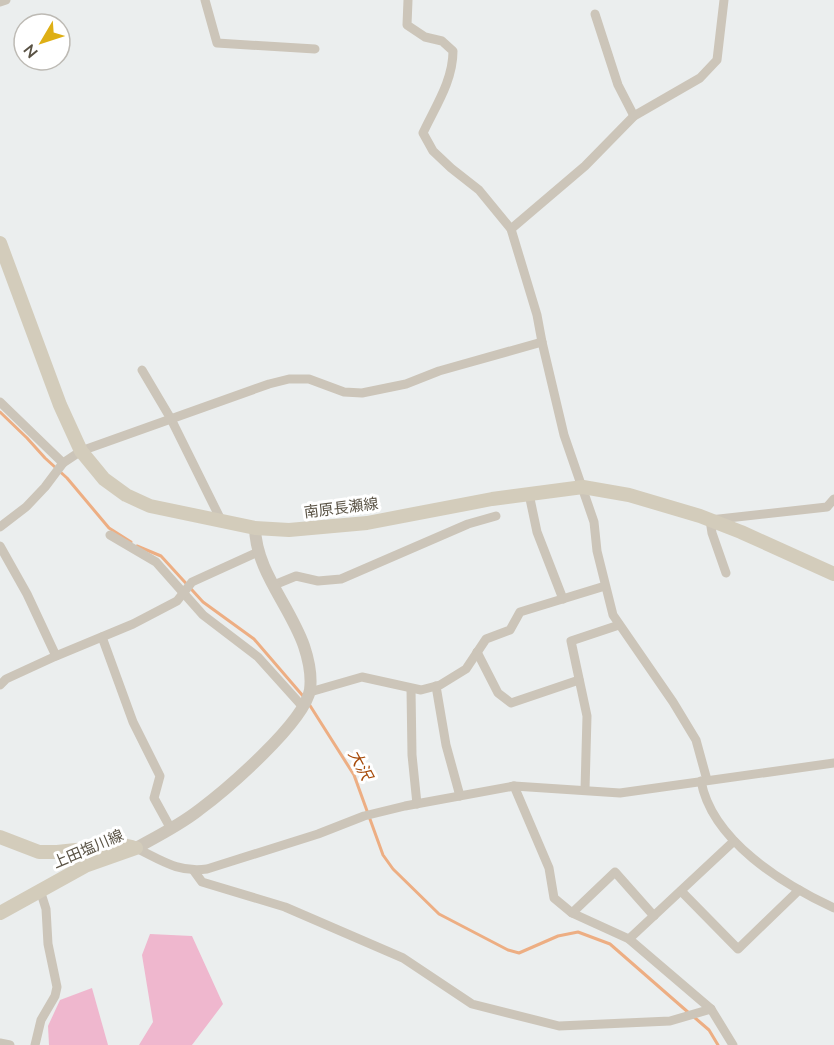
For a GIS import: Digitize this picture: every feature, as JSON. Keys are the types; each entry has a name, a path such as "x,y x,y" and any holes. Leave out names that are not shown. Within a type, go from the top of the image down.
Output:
{"main road":[{"name":"南原長瀬線","path":"0,243 68,426 81,451 104,479 126,495 150,506 255,528 289,530 367,523 529,494 583,487 638,497 710,520 834,574"},
{"name":"上田塩川線","path":"0,837 39,852 123,845 136,848"},
{"name":"上田塩川線","path":"0,913 85,867 136,848"}],"street":[{"path":"0,2 6,0"},
{"path":"205,0 217,43 315,49"},
{"path":"408,0 406,25 425,37 442,41 453,51 453,61 447,83 423,133 433,151 479,190 511,229 537,315 564,435 594,522 605,586 613,615 673,702 696,740 704,781 718,822 734,841 773,874 834,908"},
{"path":"511,229 585,166 634,116 699,78 717,60 724,0"},
{"path":"596,14 618,85 634,116"},
{"path":"0,527 26,507 63,463 81,451 269,384 290,379 309,380 344,392 362,393 406,384 439,370 542,342"},
{"path":"142,370 171,419 221,520"},
{"path":"0,402 63,463"},
{"path":"529,494 537,532 563,599"},
{"path":"726,573 712,533 710,520 827,507 834,499"},
{"path":"274,585 296,576 318,581 341,579 468,524 496,516"},
{"path":"136,848 171,830 221,793 283,734 303,707 310,692 311,672 303,644 258,552 255,528"},
{"path":"110,535 156,562 203,615 258,657 303,707"},
{"path":"0,546 27,594 56,656"},
{"path":"0,686 6,679 133,624 177,601 192,582 258,552"},
{"path":"310,692 362,677 411,689 421,690 436,686 466,669 486,639 510,630 520,612 605,586"},
{"path":"585,790 587,716 571,641 619,626"},
{"path":"102,637 133,722 160,776 154,798 171,830"},
{"path":"477,652 498,693 512,703 579,680"},
{"path":"436,686 446,745 460,796"},
{"path":"411,689 412,755 417,804"},
{"path":"136,848 178,869 194,871 207,869 318,834 364,816 514,786 620,793 834,763"},
{"path":"514,786 549,868 555,898 573,913 628,939 711,1009 733,1045"},
{"path":"628,939 734,841"},
{"path":"194,871 202,882 285,907 403,958 472,1004 559,1026 670,1021 711,1009"},
{"path":"573,913 615,872 654,916"},
{"path":"34,1045 41,1020 55,996 57,987 48,944 46,909 40,890"},
{"path":"681,891 738,949 799,890"},
{"path":"0,1043 10,1045"}],"shaded area":[{"path":"150,934 192,936 223,1004 192,1045 139,1045 153,1022 142,955"},
{"path":"92,988 108,1045 49,1045 48,1026 60,1000"}],"waterway":[{"name":"大沢","path":"0,412 67,478 109,528 131,542"},
{"name":"大沢","path":"137,546 161,556 203,602 254,639 303,696"},
{"name":"大沢","path":"309,704 354,775 383,855 393,869 439,914 508,950 519,953 558,936 578,932 610,944 689,1013"},
{"name":"大沢","path":"694,1017 709,1030 718,1045"}]}
